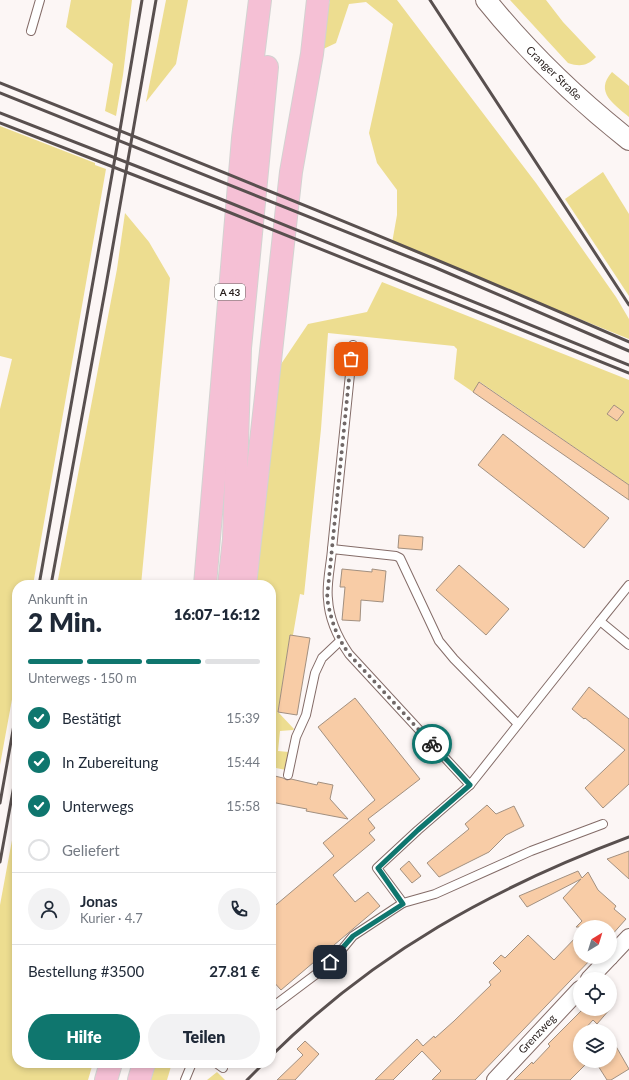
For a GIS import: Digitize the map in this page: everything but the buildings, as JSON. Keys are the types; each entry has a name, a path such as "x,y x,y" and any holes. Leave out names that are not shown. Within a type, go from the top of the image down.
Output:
{"highway":[{"name":"A 43","path":"205,580 244,138 260,0"},
{"name":"A 43","path":"230,575 234,539 240,348 274,0"},
{"path":"246,580 291,172 312,54 318,0"},
{"path":"312,54 326,0"},
{"path":"106,1080 110,1068"},
{"path":"139,1080 143,1068"}],"street":[{"name":"Cranger Straße","path":"486,0 506,24 559,79 629,140"},
{"path":"617,950 629,937"},
{"path":"596,972 603,964"},
{"name":"Grenzweg","path":"495,1080 573,996"}],"lane":[{"path":"31,31 40,0"},
{"path":"353,345 327,598 330,613 340,641 349,654 470,785"},
{"path":"230,575 250,536"},
{"path":"332,549 396,556 400,558 439,641 454,659 518,724"},
{"path":"403,904 378,868 418,830 470,785 629,585"},
{"path":"600,621 629,645"},
{"path":"288,775 296,737 306,715 315,673 322,658 340,641"},
{"path":"276,1004 330,962 353,936 403,904 435,894 531,851 603,824"},
{"path":"185,1080 190,1068"}],"shaded area":[{"path":"71,0 132,0 123,75 116,116 105,111 113,64 66,27"},
{"path":"166,0 188,0 176,64 146,102"},
{"path":"330,0 397,0 536,183 616,297 629,319 629,339 392,243 397,215 397,190 377,163 369,133 393,24 366,2 349,4 336,43 317,52"},
{"path":"510,0 546,0 563,22 596,57 583,65 568,63"},
{"path":"612,72 629,86 629,117 612,102 606,92 605,86 607,79"},
{"path":"0,126 95,163 95,165 106,169 34,580 12,580 12,699 0,765 0,409 12,359 0,356"},
{"path":"603,172 629,214 629,296 565,199"},
{"path":"125,213 149,242 170,278 141,580 58,580 117,269"},
{"path":"382,282 629,380 629,485 480,382 473,392 454,379 457,349 454,346 328,333 321,429 304,595 300,594 293,635 290,635 278,712 294,729 280,731 278,751 289,752 286,770 276,768 276,580 251,580 275,373 308,324 367,312"},
{"path":"12,840 12,1068 92,1068 88,1080 0,1080 0,905"},
{"path":"153,1068 171,1068 167,1080 149,1080"},
{"path":"217,1072 225,1080 207,1080"}],"railway":[{"path":"40,580 142,0"},
{"path":"52,580 105,291 156,0"},
{"path":"430,0 629,305"},
{"path":"0,83 394,242 629,342"},
{"path":"0,93 434,267 629,351"},
{"path":"0,113 218,198 629,365"},
{"path":"0,123 216,207 629,373"},
{"path":"0,803 12,736"},
{"path":"0,862 12,796"},
{"path":"276,1051 311,1019 352,986 394,955 438,927 530,878 629,837"},
{"path":"247,1080 259,1068"}],"way so far":[{"path":"351,359 327,598 330,613 340,641 349,654 432,744"}],"route":[{"path":"330,962 353,936 403,904 378,868 418,830 470,785 432,744"}]}
